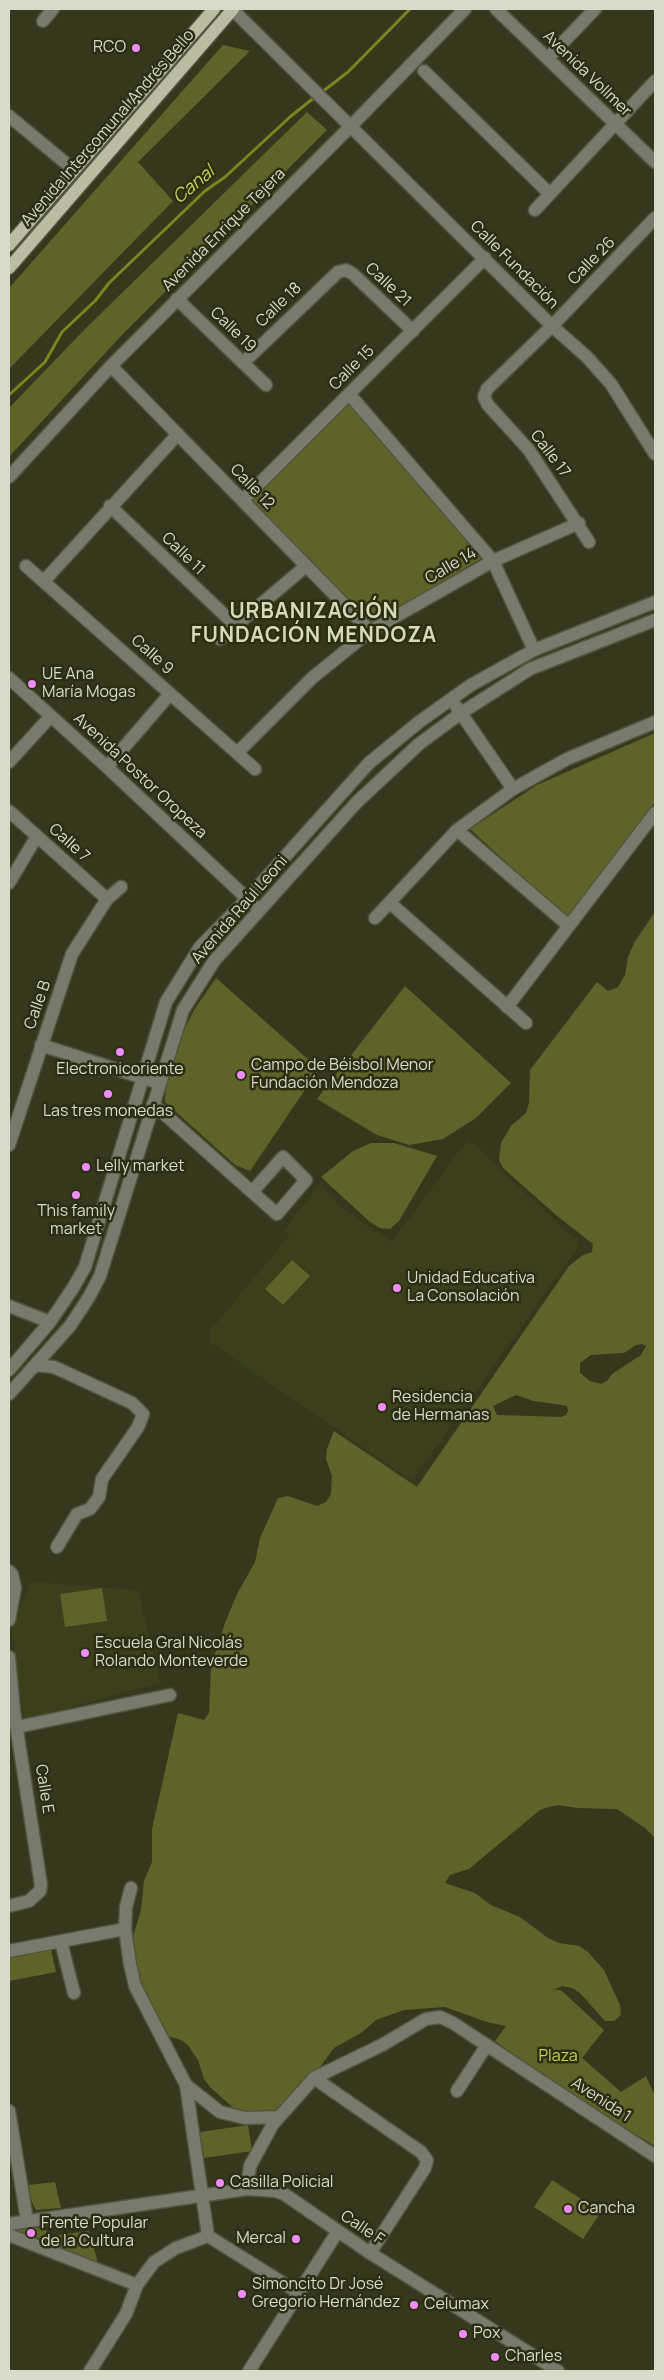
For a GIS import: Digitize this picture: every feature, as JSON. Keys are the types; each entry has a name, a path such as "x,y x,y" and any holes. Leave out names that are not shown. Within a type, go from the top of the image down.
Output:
{"main road":[{"name":"Avenida Intercomunal Andrés Bello","path":"9,245 214,9"},
{"name":"Avenida Intercomunal Andrés Bello","path":"9,268 232,9"}],"street":[{"path":"42,21 53,9"},
{"name":"Calle Fundación","path":"232,9 552,326 587,357 611,384 655,454"},
{"name":"Avenida Enrique Tejera","path":"9,477 111,366 465,9"},
{"name":"Avenida Vollmer","path":"496,9 655,162"},
{"path":"548,58 595,9"},
{"path":"424,71 550,194"},
{"path":"534,210 655,81"},
{"path":"9,116 74,170"},
{"name":"Calle 26","path":"487,389 552,326 655,218"},
{"name":"Calle 15","path":"242,500 485,258"},
{"name":"Calle 21","path":"338,272 346,270 353,274 413,331"},
{"name":"Calle 18","path":"243,363 338,272"},
{"name":"Calle 19","path":"178,300 266,385"},
{"name":"Calle 12","path":"111,366 370,631"},
{"name":"Calle 17","path":"487,389 484,397 488,405 529,450 579,523 589,542"},
{"path":"349,394 493,561 534,650"},
{"path":"44,581 110,506 178,434"},
{"name":"Calle 11","path":"110,506 234,625"},
{"name":"Calle 14","path":"237,753 312,678 370,631 493,561 579,523"},
{"name":"Calle 9","path":"26,566 255,770"},
{"path":"220,639 234,625 306,566"},
{"name":"Avenida Raúl Leoni","path":"9,1370 50,1322 74,1288 86,1263 166,1002 200,947 247,899 369,763 451,699 534,650 655,602"},
{"name":"Avenida Raúl Leoni","path":"9,1394 70,1326 89,1297 102,1269 152,1104 183,1010 214,961 356,803 419,744 461,713 530,669 655,620"},
{"name":"Avenida Postor Oropeza","path":"9,678 107,766 260,910"},
{"path":"107,766 170,694"},
{"path":"451,699 513,789"},
{"path":"9,762 51,716"},
{"path":"376,918 457,830 513,789 568,759 655,722"},
{"name":"Calle 7","path":"9,811 107,900"},
{"path":"507,1007 655,813"},
{"path":"457,830 569,926"},
{"path":"9,883 37,836"},
{"name":"Calle B","path":"9,1141 72,954 107,900 121,888"},
{"path":"390,903 526,1023"},
{"path":"41,1045 159,1083"},
{"path":"152,1104 252,1192 277,1214 306,1180 284,1157 252,1192"},
{"path":"86,1263 102,1269"},
{"path":"9,1306 50,1322"},
{"path":"35,1365 54,1367 132,1403 143,1414 138,1427 102,1479 99,1497 90,1509 77,1514 57,1546"},
{"path":"9,1571 12,1574 15,1588 9,1620"},
{"name":"Calle E","path":"9,1657 12,1712 17,1727 41,1885 40,1891 30,1900 9,1906"},
{"path":"17,1727 170,1695"},
{"path":"131,1888 126,1907 126,1929 134,1986 186,2084 208,2236"},
{"path":"9,1951 126,1929"},
{"path":"61,1942 74,1993"},
{"name":"Avenida 1","path":"314,2078 382,2045 426,2019 440,2017 454,2023 655,2156"},
{"path":"457,2091 487,2045"},
{"path":"248,2189 250,2166 278,2118 314,2078 421,2152 426,2160 425,2168 370,2253"},
{"path":"186,2084 220,2112 244,2118 278,2118"},
{"path":"9,2111 27,2220"},
{"name":"Calle F","path":"9,2224 248,2189 266,2189 284,2194 370,2253 558,2371"},
{"path":"249,2371 338,2231"},
{"path":"9,2235 137,2285"},
{"path":"90,2371 126,2314 137,2285 154,2262 176,2248 208,2236"},
{"path":"208,2236 299,2293"}],"shaded area":[{"name":"Unidad Educativa La Consolación","path":"468,1139 580,1244 412,1481 210,1342 209,1332 290,1235 284,1230 320,1184 344,1210 392,1242"},
{"name":"Escuela Gral Nicolás Rolando Monteverde","path":"31,1582 138,1590 161,1683 24,1720 12,1626"}],"green space":[{"path":"223,45 250,51 138,162 173,201 9,369 9,288"},
{"path":"307,112 327,130 121,336 9,457 9,408 86,328"},
{"path":"350,403 482,558 370,625 250,502"},
{"path":"655,733 655,802 567,918 470,829 537,785"},
{"name":"Plaza","path":"655,912 655,1838 645,1828 617,1809 577,1808 558,1805 540,1810 469,1869 450,1875 445,1883 475,1893 491,1905 520,1917 548,1938 559,1943 579,1946 588,1952 604,1970 620,2005 621,2015 614,2021 605,2021 580,1993 572,1988 562,1986 554,1990 561,1990 604,2030 582,2058 621,2092 646,2076 655,2096 655,2146 583,2103 495,2041 506,2026 487,2022 445,2007 404,2010 376,2020 361,2033 334,2048 318,2070 277,2110 238,2112 210,2087 204,2079 198,2060 188,2045 181,2040 164,2035 137,1987 133,1937 141,1910 144,1881 152,1862 152,1829 178,1713 204,1720 209,1713 211,1666 225,1623 237,1594 255,1562 260,1538 278,1498 288,1496 317,1506 326,1502 331,1494 332,1476 326,1459 327,1449 334,1431 417,1487 569,1266 583,1255 592,1252 593,1244 556,1215 503,1168 499,1160 501,1143 511,1126 526,1113 529,1103 530,1070 597,982 608,991 618,987 625,975 628,957 634,943","holes":["642,1344 646,1346 641,1355 612,1374 607,1381 601,1384 590,1381 580,1373 580,1363 591,1355 624,1353 636,1345","516,1395 534,1401 567,1406 568,1411 566,1415 561,1417 497,1415 493,1406"]},
{"name":"Campo de Béisbol Menor Fundación Mendoza","path":"216,978 319,1069 250,1171 235,1165 165,1102 166,1081 182,1034 194,1010"},
{"path":"405,986 511,1083 476,1118 443,1139 409,1145 377,1135 317,1099"},
{"path":"371,1143 394,1143 437,1156 399,1221 390,1229 380,1228 370,1222 321,1177 353,1151"},
{"path":"292,1260 310,1276 283,1305 265,1289"},
{"path":"102,1588 107,1621 65,1627 60,1594"},
{"path":"51,1949 56,1972 9,1981 9,1957"},
{"path":"248,2125 252,2151 204,2158 200,2132"},
{"name":"Cancha","path":"552,2180 601,2212 583,2239 534,2207"},
{"path":"55,2182 61,2208 36,2210 31,2200 28,2185"},
{"path":"44,2227 49,2236 89,2231 100,2270 55,2254 57,2246 36,2237 32,2245 12,2234 14,2230"}],"waterway":[{"name":"Canal","path":"322,92 348,72 410,9"},
{"name":"Canal","path":"9,395 45,362 62,332 95,301 109,283 205,191 225,177 291,116 315,97"}],"place":[{"name":"RCO","path":"136,48"},
{"name":"UE Ana María Mogas","path":"32,684"},
{"name":"Electronicoriente","path":"120,1052"},
{"name":"Campo de Béisbol Menor Fundación Mendoza","path":"241,1075"},
{"name":"Las tres monedas","path":"108,1094"},
{"name":"Lelly market","path":"86,1167"},
{"name":"This family market","path":"76,1195"},
{"name":"Unidad Educativa La Consolación","path":"397,1288"},
{"name":"Residencia de Hermanas","path":"382,1407"},
{"name":"Escuela Gral Nicolás Rolando Monteverde","path":"85,1653"},
{"name":"Casilla Policial","path":"220,2183"},
{"name":"Cancha","path":"568,2209"},
{"name":"Frente Popular de la Cultura","path":"31,2233"},
{"name":"Mercal","path":"296,2239"},
{"name":"Simoncito Dr José Gregorio Hernández","path":"242,2294"},
{"name":"Celumax","path":"414,2305"},
{"name":"Pox","path":"463,2334"},
{"name":"Charles","path":"495,2357"}],"district":[{"name":"URBANIZACIÓN FUNDACIÓN MENDOZA","path":"314,624"}]}
